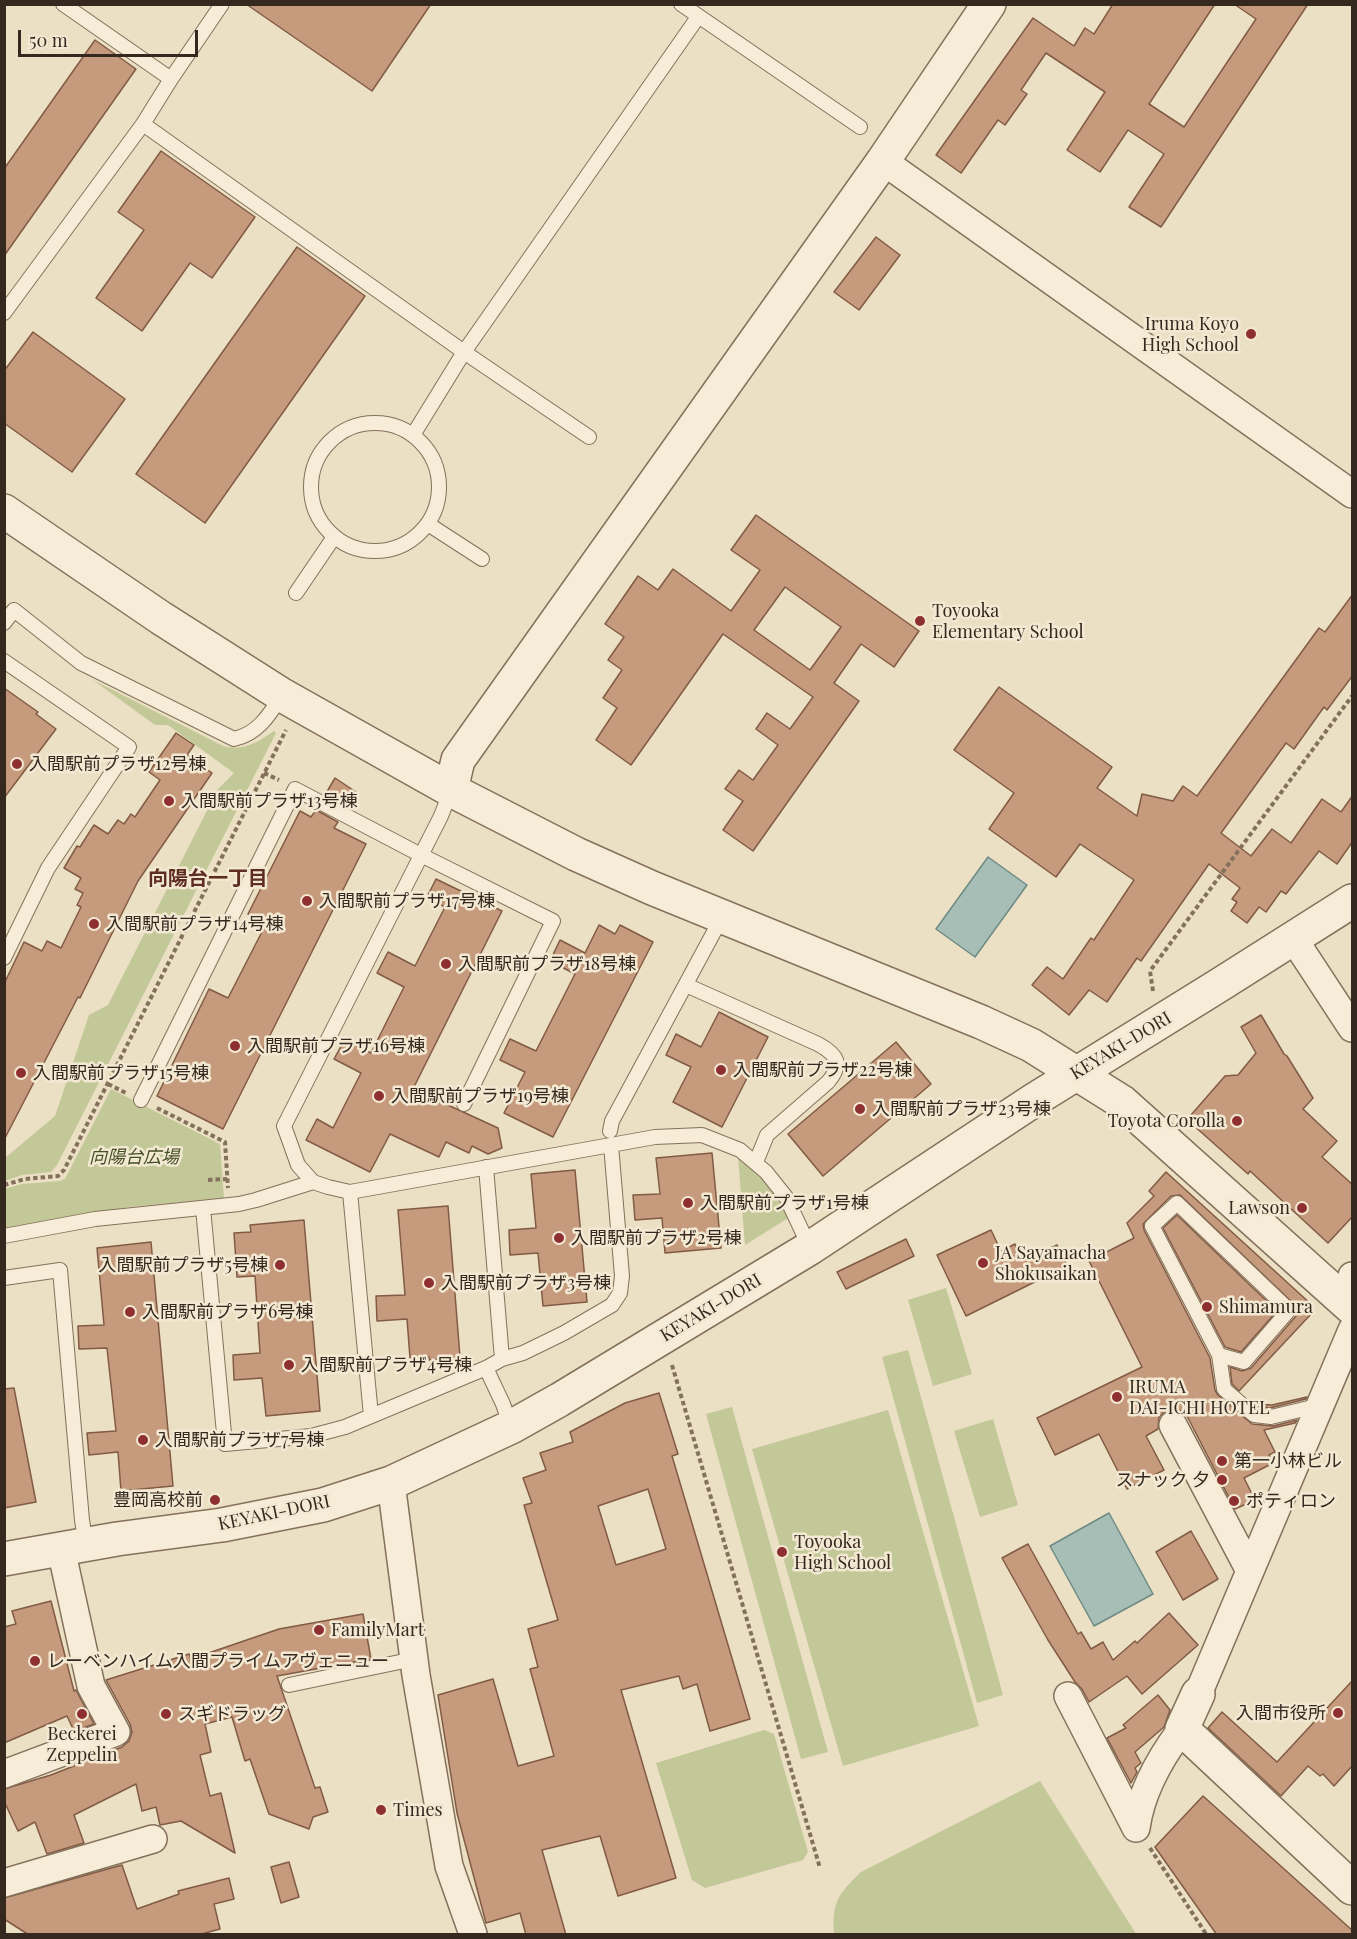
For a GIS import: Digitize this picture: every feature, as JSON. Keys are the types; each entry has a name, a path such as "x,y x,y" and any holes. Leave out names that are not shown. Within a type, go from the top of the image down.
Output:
{"street":[{"path":"451,790 458,760 883,161 989,4"},
{"path":"883,161 1353,494"},
{"path":"4,511 161,618 282,695 451,790 576,854 722,917 981,1022 1031,1045 1122,1102 1351,1304 1320,1405 1198,1694 1182,1729 1151,1780 1138,1811 1136,1828"},
{"name":"KEYAKI-DORI","path":"4,1559 222,1525 291,1512 355,1496 391,1483 511,1427 810,1248 1077,1073 1353,901"},
{"path":"1293,938 1353,1028"},
{"path":"1173,1425 1250,1571"},
{"path":"391,1483 414,1659 449,1866 473,1935"},
{"path":"4,1774 116,1732 91,1686 74,1547"},
{"path":"1068,1696 1136,1828"},
{"path":"1182,1729 1351,1882"},
{"path":"4,1883 153,1839"}],"lane":[{"path":"63,4 171,79"},
{"path":"4,313 143,124 222,4"},
{"path":"681,4 860,127"},
{"path":"413,435 464,352 698,17"},
{"path":"143,124 464,352 590,437"},
{"path":"372,423 393,425 413,435 427,449 436,467 440,487 437,506 428,524 413,539 394,549 373,552 352,548 334,537 320,520 312,500 311,478 318,457 332,440 350,428 372,423"},
{"path":"428,524 482,559"},
{"path":"296,593 334,537"},
{"path":"4,623 14,610 81,663 234,739 245,737 267,719 282,695"},
{"path":"4,661 129,747 48,868 4,958"},
{"path":"141,1100 296,789 553,921 464,1104"},
{"path":"451,790 441,816 284,1126 298,1165 314,1182 350,1192 486,1167 610,1138 702,1135 740,1150 756,1162 786,1197 810,1248"},
{"path":"203,1208 225,1444 311,1436 345,1427 486,1368 502,1359 523,1353 564,1333 612,1305 620,1293 622,1276 610,1138 612,1121 722,917"},
{"path":"686,985 818,1044 830,1050 836,1058 838,1065 835,1073 828,1082 767,1135 756,1162"},
{"path":"486,1167 502,1359"},
{"path":"4,1236 95,1218 229,1205 256,1200 314,1182"},
{"path":"350,1192 371,1416"},
{"path":"1219,1355 1244,1362 1289,1310 1176,1203 1152,1226 1219,1355 1224,1389 1254,1415 1271,1417 1320,1405"},
{"path":"4,1278 60,1270 82,1520 74,1547"},
{"path":"486,1368 511,1427"},
{"path":"289,1685 414,1659"}],"path":[{"path":"1153,991 1150,971 1353,696"},
{"path":"4,1185 25,1179 58,1176 64,1170 286,730"},
{"path":"108,1084 225,1142 229,1205"},
{"path":"208,1180 227,1179"},
{"path":"669,1358 819,1868"},
{"path":"1136,1828 1206,1935"}],"green space":[{"path":"93,680 223,746 244,747 274,731 276,733 57,1165 51,1172 22,1175 5,1181 5,1158 55,1116 89,1015 108,1005 218,789 234,773 168,725 155,725"},
{"name":"向陽台広場","path":"111,1089 220,1144 224,1198 129,1207 5,1229 4,1189 22,1184 65,1179"},
{"path":"738,1157 763,1177 790,1217 745,1245"},
{"path":"946,1288 972,1374 933,1386 908,1300"},
{"path":"908,1350 1003,1695 977,1703 882,1357"},
{"path":"732,1407 828,1752 801,1759 706,1414"},
{"path":"888,1410 979,1726 843,1766 752,1449"},
{"path":"993,1419 1018,1505 980,1517 954,1431"},
{"path":"764,1730 774,1734 808,1852 803,1860 705,1888 692,1880 656,1763"},
{"path":"1040,1781 1136,1934 834,1934 834,1914 838,1899 861,1872"}],"water":[{"path":"988,857 1027,885 975,957 936,929"},
{"path":"1109,1513 1153,1594 1094,1626 1050,1546"}],"building":[{"path":"246,4 431,4 372,91"},
{"path":"1113,4 1215,4 1149,104 1184,127 1256,19 1234,4 1308,4 1161,227 1129,207 1164,154 1128,130 1100,172 1067,150 1105,92 1046,53 1021,90 1027,94 1005,125 998,120 961,173 936,155 1033,18 1074,46 1085,28 1094,34"},
{"path":"95,40 136,69 4,256 4,169"},
{"path":"161,151 255,217 212,278 190,263 142,331 96,298 144,230 118,212"},
{"path":"876,237 900,255 859,310 834,292"},
{"path":"297,247 365,296 205,523 136,474"},
{"path":"33,332 125,399 72,472 4,423 4,371"},
{"path":"756,515 919,631 894,667 861,644 834,683 859,701 753,851 723,830 743,801 725,789 739,770 753,780 778,745 756,729 767,713 790,729 813,697 723,634 631,765 596,740 617,708 603,698 622,670 608,660 624,637 605,624 638,576 658,590 673,569 731,611 760,570 731,550","holes":["785,587 841,627 810,670 754,630"]},
{"path":"1353,594 1353,675 1327,710 1324,707 1294,749 1286,743 1221,833 1251,856 1272,829 1291,843 1322,799 1341,812 1353,795 1353,841 1337,864 1319,851 1286,894 1281,891 1266,912 1259,907 1247,923 1231,911 1237,902 1232,899 1240,888 1209,864 1141,961 1137,958 1107,1002 1089,990 1069,1015 1032,985 1047,967 1063,979 1091,938 1094,940 1134,880 1080,844 1056,877 989,829 1014,793 954,750 999,687 1112,767 1097,788 1137,816 1142,794 1173,801 1183,786 1197,796 1319,628 1325,632"},
{"name":"入間駅前プラザ12号棟","path":"4,688 38,712 36,714 56,729 4,798"},
{"path":"176,733 194,745 187,755 212,773 138,881 80,998 78,997 4,1140 4,984 24,942 42,951 47,941 61,948 81,907 77,905 83,893 75,889 81,878 64,868 77,846 80,847 94,825 108,834 118,820 124,824 131,814 135,817 160,780 149,772"},
{"path":"335,778 356,792 347,806 325,795"},
{"path":"316,810 338,822 334,828 366,844 223,1129 157,1096 209,989 228,998 266,924 248,914 300,811 311,817"},
{"path":"436,879 502,911 413,1089 498,1128 502,1148 488,1154 472,1146 469,1153 446,1142 439,1157 390,1134 370,1172 306,1140 317,1119 333,1128 361,1073 334,1059 345,1039 371,1053 404,987 377,973 388,952 415,966 445,907 427,897"},
{"path":"599,925 615,934 620,925 653,942 553,1137 504,1113 525,1072 500,1060 510,1039 536,1051 575,974 550,961 560,940 585,953"},
{"name":"入間駅前プラザ22号棟","path":"719,1012 768,1037 722,1127 673,1102 691,1067 666,1055 676,1034 701,1047"},
{"path":"1261,1015 1313,1098 1303,1109 1337,1141 1322,1157 1353,1185 1353,1216 1328,1243 1250,1171 1248,1174 1192,1124 1191,1115 1225,1076 1238,1075 1256,1053 1241,1027"},
{"name":"入間駅前プラザ23号棟","path":"896,1042 931,1084 823,1176 788,1134"},
{"name":"入間駅前プラザ1号棟","path":"712,1153 721,1248 665,1253 662,1218 635,1220 633,1195 660,1194 656,1158"},
{"name":"入間駅前プラザ2号棟","path":"575,1170 587,1302 543,1306 538,1253 510,1255 509,1230 536,1228 531,1174"},
{"path":"1166,1172 1312,1305 1313,1312 1239,1391 1232,1384 1230,1367 1242,1371 1251,1368 1296,1316 1297,1307 1180,1195 1171,1196 1143,1224 1210,1358 1215,1390 1218,1395 1252,1424 1273,1426 1297,1420 1295,1423 1264,1430 1275,1452 1269,1455 1273,1463 1244,1478 1255,1500 1235,1509 1186,1414 1181,1411 1173,1409 1165,1411 1159,1417 1158,1429 1146,1436 1164,1470 1127,1489 1099,1434 1055,1455 1037,1418 1142,1367 1089,1261 1134,1238 1127,1223 1154,1196 1149,1191"},
{"name":"入間駅前プラザ3号棟","path":"448,1206 460,1357 429,1360 429,1357 410,1358 407,1319 377,1321 376,1296 405,1295 398,1210"},
{"path":"1177,1215 1277,1311 1241,1352 1225,1347 1163,1228"},
{"path":"304,1220 320,1411 266,1416 262,1378 234,1380 233,1355 260,1353 255,1276 237,1277 234,1233 251,1232 250,1225"},
{"path":"991,1230 1001,1251 1015,1244 1017,1249 1024,1245 1030,1258 1057,1245 1067,1266 966,1316 937,1255"},
{"path":"906,1239 914,1256 846,1289 837,1272"},
{"path":"151,1242 173,1486 121,1491 118,1452 89,1455 87,1433 116,1431 107,1348 79,1349 78,1326 104,1325 97,1248"},
{"path":"14,1388 36,1502 4,1508 4,1389"},
{"path":"659,1393 678,1454 672,1456 750,1719 710,1731 697,1684 683,1689 679,1676 621,1690 676,1878 618,1896 600,1836 542,1850 566,1935 526,1935 520,1913 486,1923 457,1813 438,1695 493,1679 518,1766 554,1756 530,1669 538,1667 528,1629 558,1620 524,1505 532,1503 523,1478 546,1470 540,1453 573,1442 570,1432 625,1403","holes":["648,1489 666,1549 616,1565 598,1506"]},
{"path":"1307,1397 1270,1408 1255,1404 1272,1405"},
{"path":"1191,1531 1218,1579 1183,1600 1156,1552"},
{"path":"1028,1544 1078,1634 1081,1632 1091,1649 1103,1642 1113,1660 1135,1641 1137,1643 1169,1613 1198,1645 1142,1694 1127,1676 1089,1702 1048,1640 1002,1558"},
{"path":"51,1601 74,1691 76,1690 94,1724 74,1731 67,1716 4,1743 4,1627 16,1624 12,1611"},
{"path":"363,1614 371,1659 277,1676 315,1788 320,1787 328,1812 313,1817 309,1829 269,1814 250,1759 245,1761 232,1717 205,1724 211,1752 200,1755 210,1796 221,1793 235,1853 181,1821 160,1825 156,1807 142,1811 136,1784 74,1815 84,1843 47,1854 35,1822 18,1831 4,1801 4,1789 51,1775 122,1747 129,1741 132,1732 130,1724 106,1680 189,1654 191,1659 279,1629"},
{"path":"1353,1680 1353,1765 1334,1786 1323,1774 1320,1776 1308,1766 1281,1796 1208,1728 1222,1712 1277,1762"},
{"path":"1158,1695 1170,1710 1164,1727 1135,1752 1141,1763 1135,1768 1137,1772 1131,1783 1107,1738 1126,1728 1123,1725"},
{"path":"1203,1796 1353,1931 1353,1935 1217,1935 1155,1847"},
{"path":"289,1862 299,1897 281,1903 271,1867"},
{"path":"122,1865 137,1909 179,1894 178,1891 229,1878 234,1899 214,1904 220,1929 198,1935 29,1935 4,1919 4,1898"}],"place":[{"name":"Iruma Koyo High School","path":"1251,334"},
{"name":"Toyooka Elementary School","path":"920,621"},
{"name":"入間駅前プラザ12号棟","path":"17,764"},
{"name":"入間駅前プラザ13号棟","path":"169,801"},
{"name":"入間駅前プラザ17号棟","path":"307,901"},
{"name":"入間駅前プラザ14号棟","path":"94,924"},
{"name":"入間駅前プラザ18号棟","path":"446,964"},
{"name":"入間駅前プラザ16号棟","path":"235,1046"},
{"name":"入間駅前プラザ22号棟","path":"721,1070"},
{"name":"入間駅前プラザ15号棟","path":"21,1073"},
{"name":"入間駅前プラザ19号棟","path":"379,1096"},
{"name":"入間駅前プラザ23号棟","path":"860,1109"},
{"name":"Toyota Corolla","path":"1237,1121"},
{"name":"入間駅前プラザ1号棟","path":"688,1203"},
{"name":"Lawson","path":"1302,1208"},
{"name":"入間駅前プラザ2号棟","path":"559,1238"},
{"name":"JA Sayamacha Shokusaikan","path":"983,1263"},
{"name":"入間駅前プラザ5号棟","path":"280,1265"},
{"name":"入間駅前プラザ3号棟","path":"429,1283"},
{"name":"Shimamura","path":"1207,1307"},
{"name":"入間駅前プラザ6号棟","path":"130,1312"},
{"name":"入間駅前プラザ4号棟","path":"289,1365"},
{"name":"IRUMA DAI-ICHI HOTEL","path":"1117,1397"},
{"name":"入間駅前プラザ7号棟","path":"143,1440"},
{"name":"第一小林ビル","path":"1222,1461"},
{"name":"スナック 夕","path":"1222,1480"},
{"name":"豊岡高校前","path":"215,1500"},
{"name":"ポティロン","path":"1234,1501"},
{"name":"Toyooka High School","path":"782,1552"},
{"name":"FamilyMart","path":"319,1630"},
{"name":"レーベンハイム入間プライムアヴェニュー","path":"35,1661"},
{"name":"入間市役所","path":"1338,1713"},
{"name":"Beckerei Zeppelin","path":"82,1714"},
{"name":"スギドラッグ","path":"166,1714"},
{"name":"Times","path":"381,1810"}],"district":[{"name":"向陽台一丁目","path":"208,879"}]}
